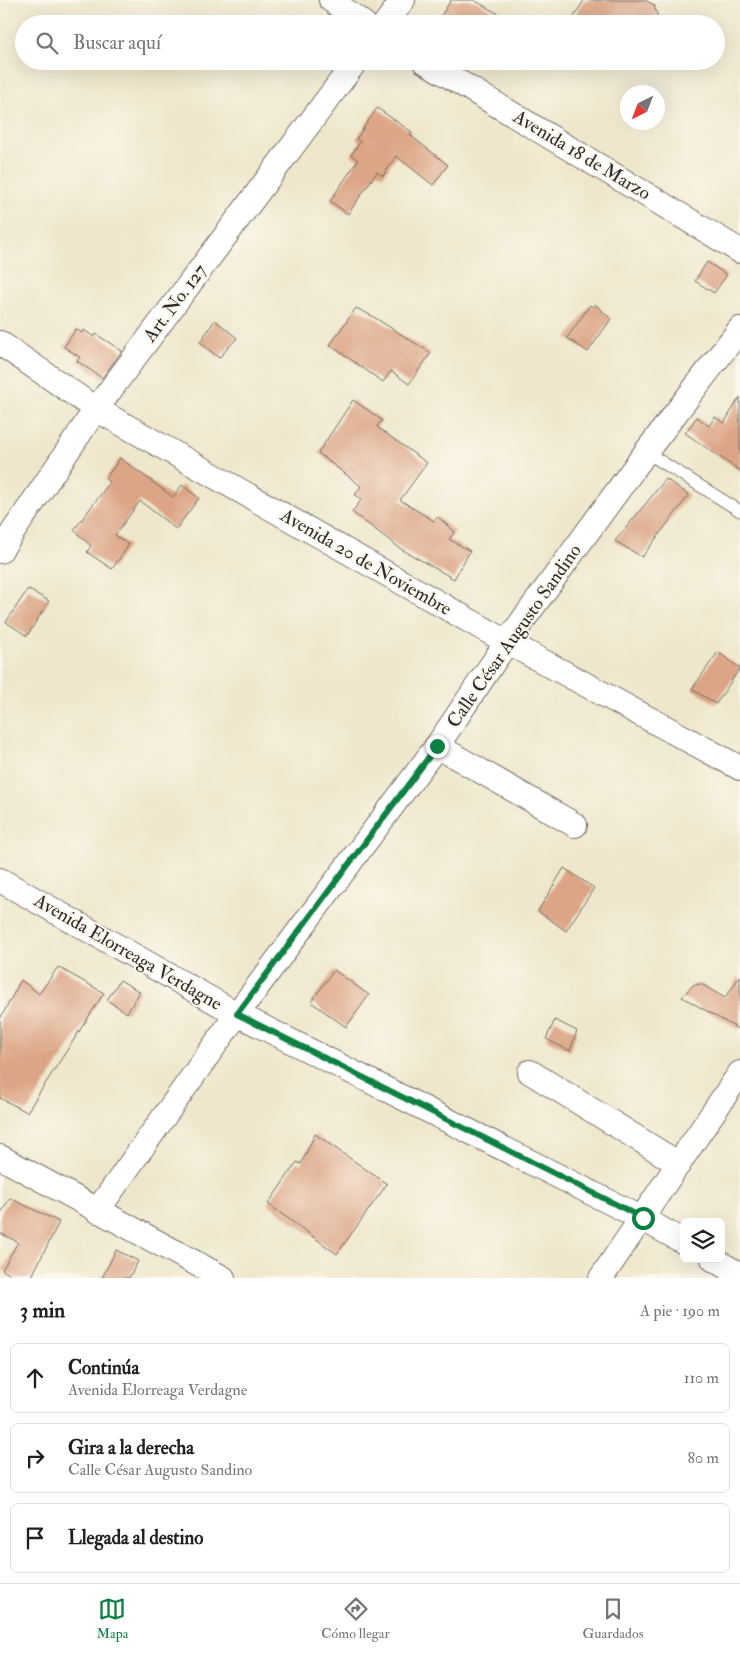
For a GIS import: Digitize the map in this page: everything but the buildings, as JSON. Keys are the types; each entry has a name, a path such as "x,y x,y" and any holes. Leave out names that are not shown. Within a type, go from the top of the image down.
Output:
{"street":[{"path":"331,0 352,15"},
{"path":"392,15 403,0"},
{"name":"Art. No. 127","path":"0,550 96,409 349,70"},
{"name":"Avenida 18 de Marzo","path":"439,70 740,251"},
{"name":"Calle César Augusto Sandino","path":"97,1211 237,1014 437,746 507,642 646,452 740,329"},
{"name":"Avenida 20 de Noviembre","path":"0,343 96,409 507,642 740,768"},
{"path":"437,746 575,826"},
{"name":"Avenida Elorreaga Verdagne","path":"0,880 237,1014 643,1218 680,1240"},
{"path":"530,1072 679,1164"},
{"path":"601,1278 740,1073"},
{"path":"0,1157 223,1278"},
{"path":"720,1263 740,1275"}],"lane":[{"path":"646,452 740,511"}],"route":[{"path":"437,746 237,1014 643,1218"}]}
